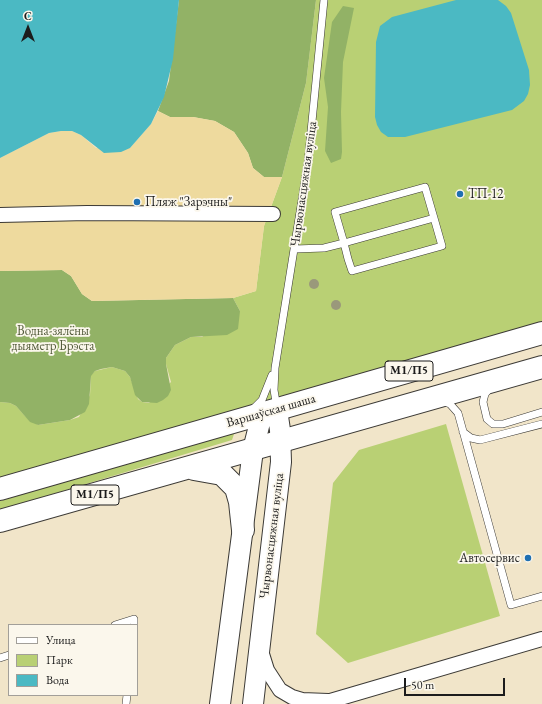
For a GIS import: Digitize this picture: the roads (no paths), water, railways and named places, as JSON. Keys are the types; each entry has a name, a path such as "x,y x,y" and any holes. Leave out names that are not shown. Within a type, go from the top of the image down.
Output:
{"highway":[{"name":"Варшаўская шаша","path":"0,490 542,333"},
{"name":"М1/П5","path":"0,521 502,380 542,367"},
{"path":"189,468 222,474 236,488 240,502 243,530"}],"main road":[{"name":"Чырвонасцяжная вуліца","path":"252,704 281,462 281,442 269,412"},
{"name":"Чырвонасцяжная вуліца","path":"220,704 253,450 269,412"}],"street":[{"path":"0,215 95,212 273,214"},
{"path":"260,641 266,670 280,690 292,697 302,700 324,703 542,639"}],"lane":[{"name":"Чырвонасцяжная вуліца","path":"269,412 274,390 275,368 308,162 324,0"},
{"path":"425,187 442,246 352,271 344,243 335,212 425,187"},
{"path":"295,249 324,248 434,218"},
{"name":"Чырвонасцяжная вуліца","path":"236,422 262,400 275,368"},
{"path":"502,380 490,388 485,394 483,402 487,419 493,424 502,424 542,412"},
{"path":"437,398 450,404 458,413 511,605 542,596"},
{"path":"463,432 471,438 480,440 542,424"},
{"path":"118,624 134,619 134,624"}],"water":[{"path":"0,0 179,0 173,59 164,97 151,124 130,148 121,152 104,153 81,135 72,131 61,131 49,133 0,158"},
{"path":"456,0 498,0 506,6 511,13 529,70 530,85 528,94 524,101 512,110 405,137 388,137 381,132 375,117 376,42 380,26 392,17"}],"place":[{"name":"ТП-12","path":"460,194"},
{"name":"Пляж \"Зарэчны\"","path":"137,202"},
{"name":"Автосервис","path":"528,558"}],"park label":[{"name":"Водна-зялёны дыяметр Брэста","path":"53,338"}]}
